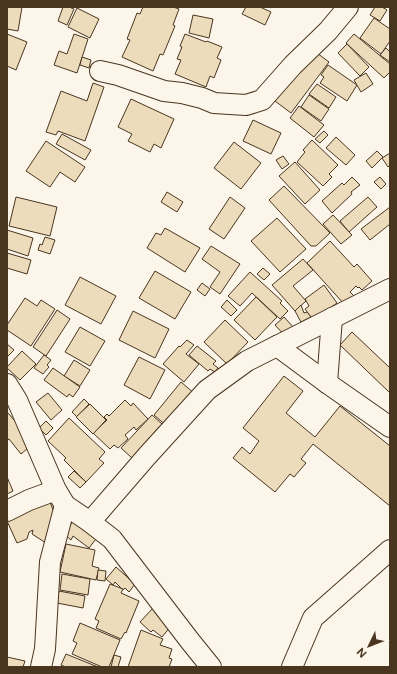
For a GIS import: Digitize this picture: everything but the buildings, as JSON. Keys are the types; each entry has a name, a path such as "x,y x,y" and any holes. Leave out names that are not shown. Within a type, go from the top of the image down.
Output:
{"street":[{"path":"100,71 164,91 182,93 214,103 246,104 262,100 293,65 328,31 348,7"},
{"path":"90,522 207,390 247,361 390,289"},
{"path":"327,383 332,318"},
{"path":"277,346 390,427"},
{"path":"7,384 17,400 61,497 112,539 211,667"},
{"path":"7,511 29,500 61,497"},
{"path":"41,667 45,649 50,562 61,497"},
{"path":"292,667 313,618 390,550"}]}
